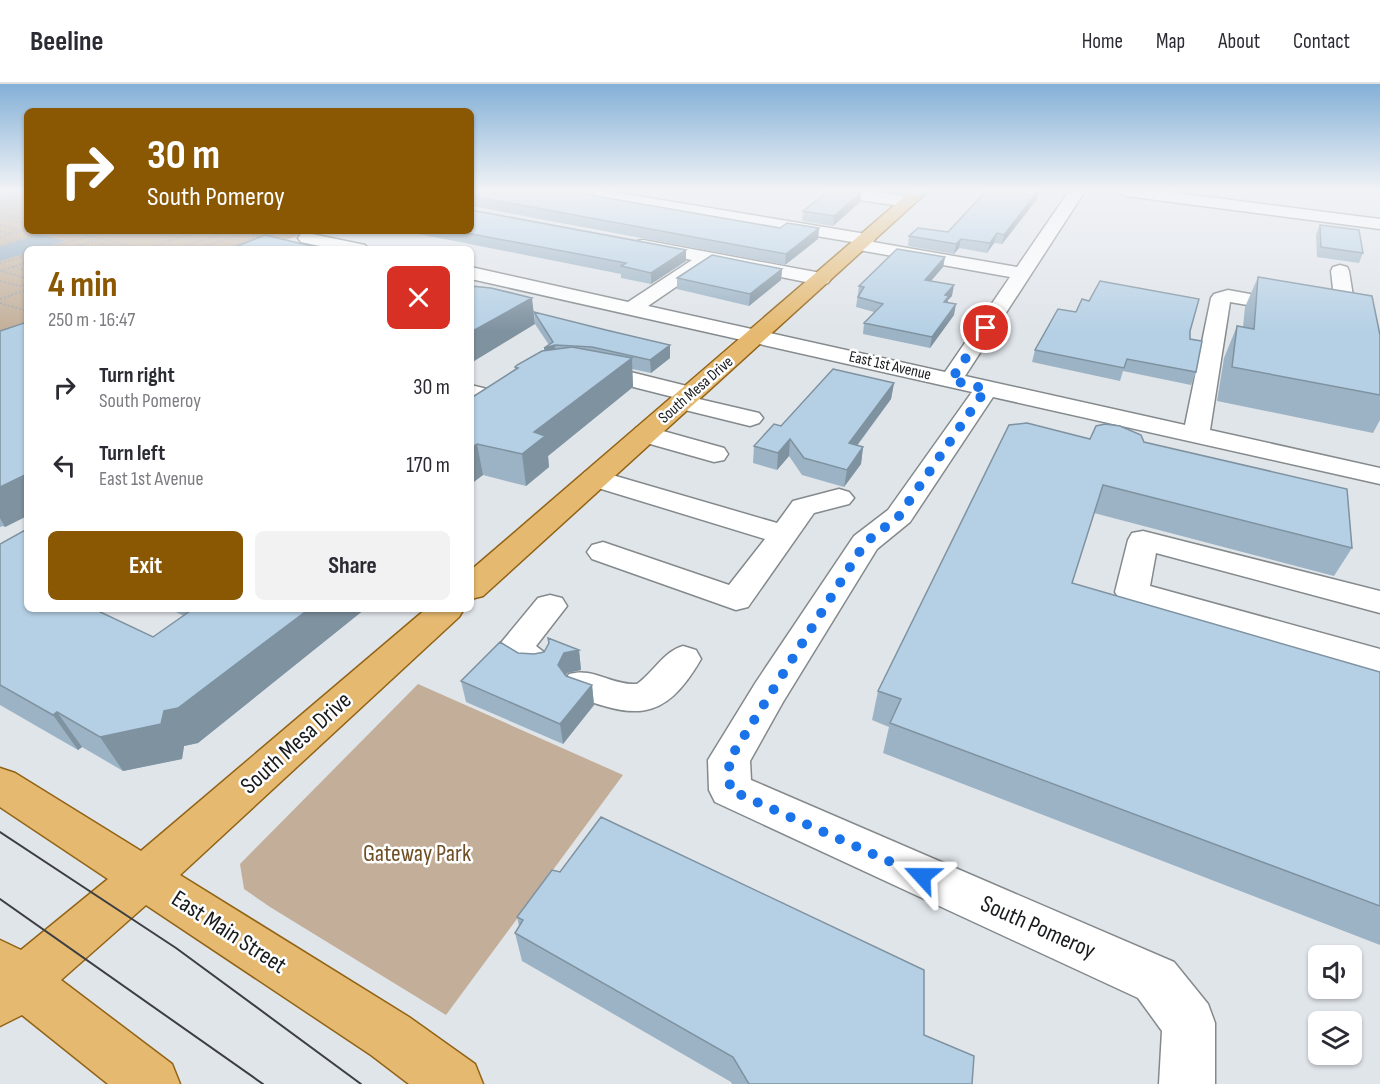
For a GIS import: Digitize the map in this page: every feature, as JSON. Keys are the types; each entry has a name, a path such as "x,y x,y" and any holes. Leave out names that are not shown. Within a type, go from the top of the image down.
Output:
{"main road":[{"name":"South Mesa Drive","path":"474,582 867,238"},
{"name":"South Mesa Drive","path":"7,983 144,877 444,612"},
{"name":"East Main Street","path":"0,785 390,1036 455,1084"},
{"path":"7,983 152,1084"}],"street":[{"path":"286,245 307,238 345,246"},
{"path":"832,238 1022,273"},
{"path":"951,380 1046,238"},
{"path":"623,242 682,253 704,249 821,279"},
{"path":"631,309 704,249"},
{"path":"1340,271 1346,315"},
{"name":"East 1st Avenue","path":"474,274 1380,476"},
{"path":"485,295 510,282"},
{"path":"1196,435 1221,298 1228,296 1368,320"},
{"path":"567,366 578,366 750,418"},
{"name":"South Pomeroy","path":"986,389 899,516 865,543 769,692 729,760 730,790 1156,980 1189,1023 1187,1084"},
{"path":"474,392 506,394 474,416"},
{"path":"645,434 714,454"},
{"path":"595,478 784,535"},
{"path":"603,552 736,599 803,507 839,498"},
{"path":"1380,602 1143,540 1132,592 1380,662"},
{"path":"532,662 523,657 518,650 518,644 550,606"},
{"path":"582,684 633,700 650,696 665,682 682,658"}],"path":[{"path":"0,245 25,238"},
{"path":"55,246 82,238"},
{"path":"95,238 130,246"},
{"path":"155,246 179,238"},
{"path":"186,246 209,238"},
{"path":"208,246 232,238"},
{"path":"234,246 257,238"},
{"path":"78,246 93,241 111,246 119,243"},
{"path":"61,244 69,246"},
{"path":"0,263 24,256"},
{"path":"0,270 24,263"},
{"path":"12,267 24,270"},
{"path":"0,270 24,278"},
{"path":"0,280 20,286 24,285"},
{"path":"1,299 24,291"},
{"path":"1,299 24,310"}],"green space":[{"path":"0,238 292,238 270,246 24,246 24,339 0,348"},
{"name":"Gateway Park","path":"418,684 623,775 446,1015 244,889 240,864"}],"water":[{"path":"29,238 53,238 65,241 49,246 24,246 24,254 0,261 0,247"}],"building":[{"path":"258,238 276,238 311,246 238,246"},
{"path":"491,238 620,238 686,250 651,273 621,266 626,263"},
{"path":"697,238 807,238 786,254"},
{"path":"919,238 994,238 990,243 961,239 956,244"},
{"path":"1321,238 1360,238 1363,253 1321,247"},
{"path":"897,249 945,257 925,280 954,285 945,295 949,296 944,302 956,304 932,337 864,323 883,304 858,297 864,287 859,286"},
{"path":"712,255 782,269 750,294 677,278"},
{"path":"1258,277 1372,296 1380,335 1380,395 1232,367 1237,326 1254,329"},
{"path":"1100,281 1199,299 1190,331 1190,339 1202,341 1196,372 1127,359 1124,368 1035,350 1058,309 1076,312 1082,299 1089,301"},
{"path":"474,286 532,298 474,330"},
{"path":"534,312 670,345 650,360 592,347 555,345 544,348 553,342"},
{"path":"24,323 24,475 0,487 0,331"},
{"path":"572,347 632,358 534,432 545,436 522,454 477,444 474,446 474,396 518,368 515,367 517,365 542,351"},
{"path":"833,369 894,383 849,443 863,447 847,470 804,458 790,439 778,453 754,446 774,424 781,426"},
{"path":"1027,423 1090,439 1096,426 1105,424 1120,426 1141,435 1144,442 1347,489 1352,548 1103,485 1072,583 1380,672 1380,906 890,723 901,699 878,691 1009,425"},
{"path":"24,531 24,612 100,612 153,637 189,612 305,612 178,708 164,711 161,724 100,737 57,712 53,715 0,685 0,544"},
{"path":"548,638 579,650 564,653 558,665 566,676 592,685 560,724 461,681 500,642 518,653 534,654 544,652 549,643"},
{"path":"601,817 924,970 924,1035 974,1056 972,1084 749,1084 733,1057 515,933 523,920 517,917 552,870 560,872"}],"tram line":[{"path":"0,832 176,948 361,1084"},
{"path":"0,899 263,1084"}],"route":[{"path":"922,876 730,790 729,760 769,692 865,543 899,516 986,389 951,380 986,328"}]}
